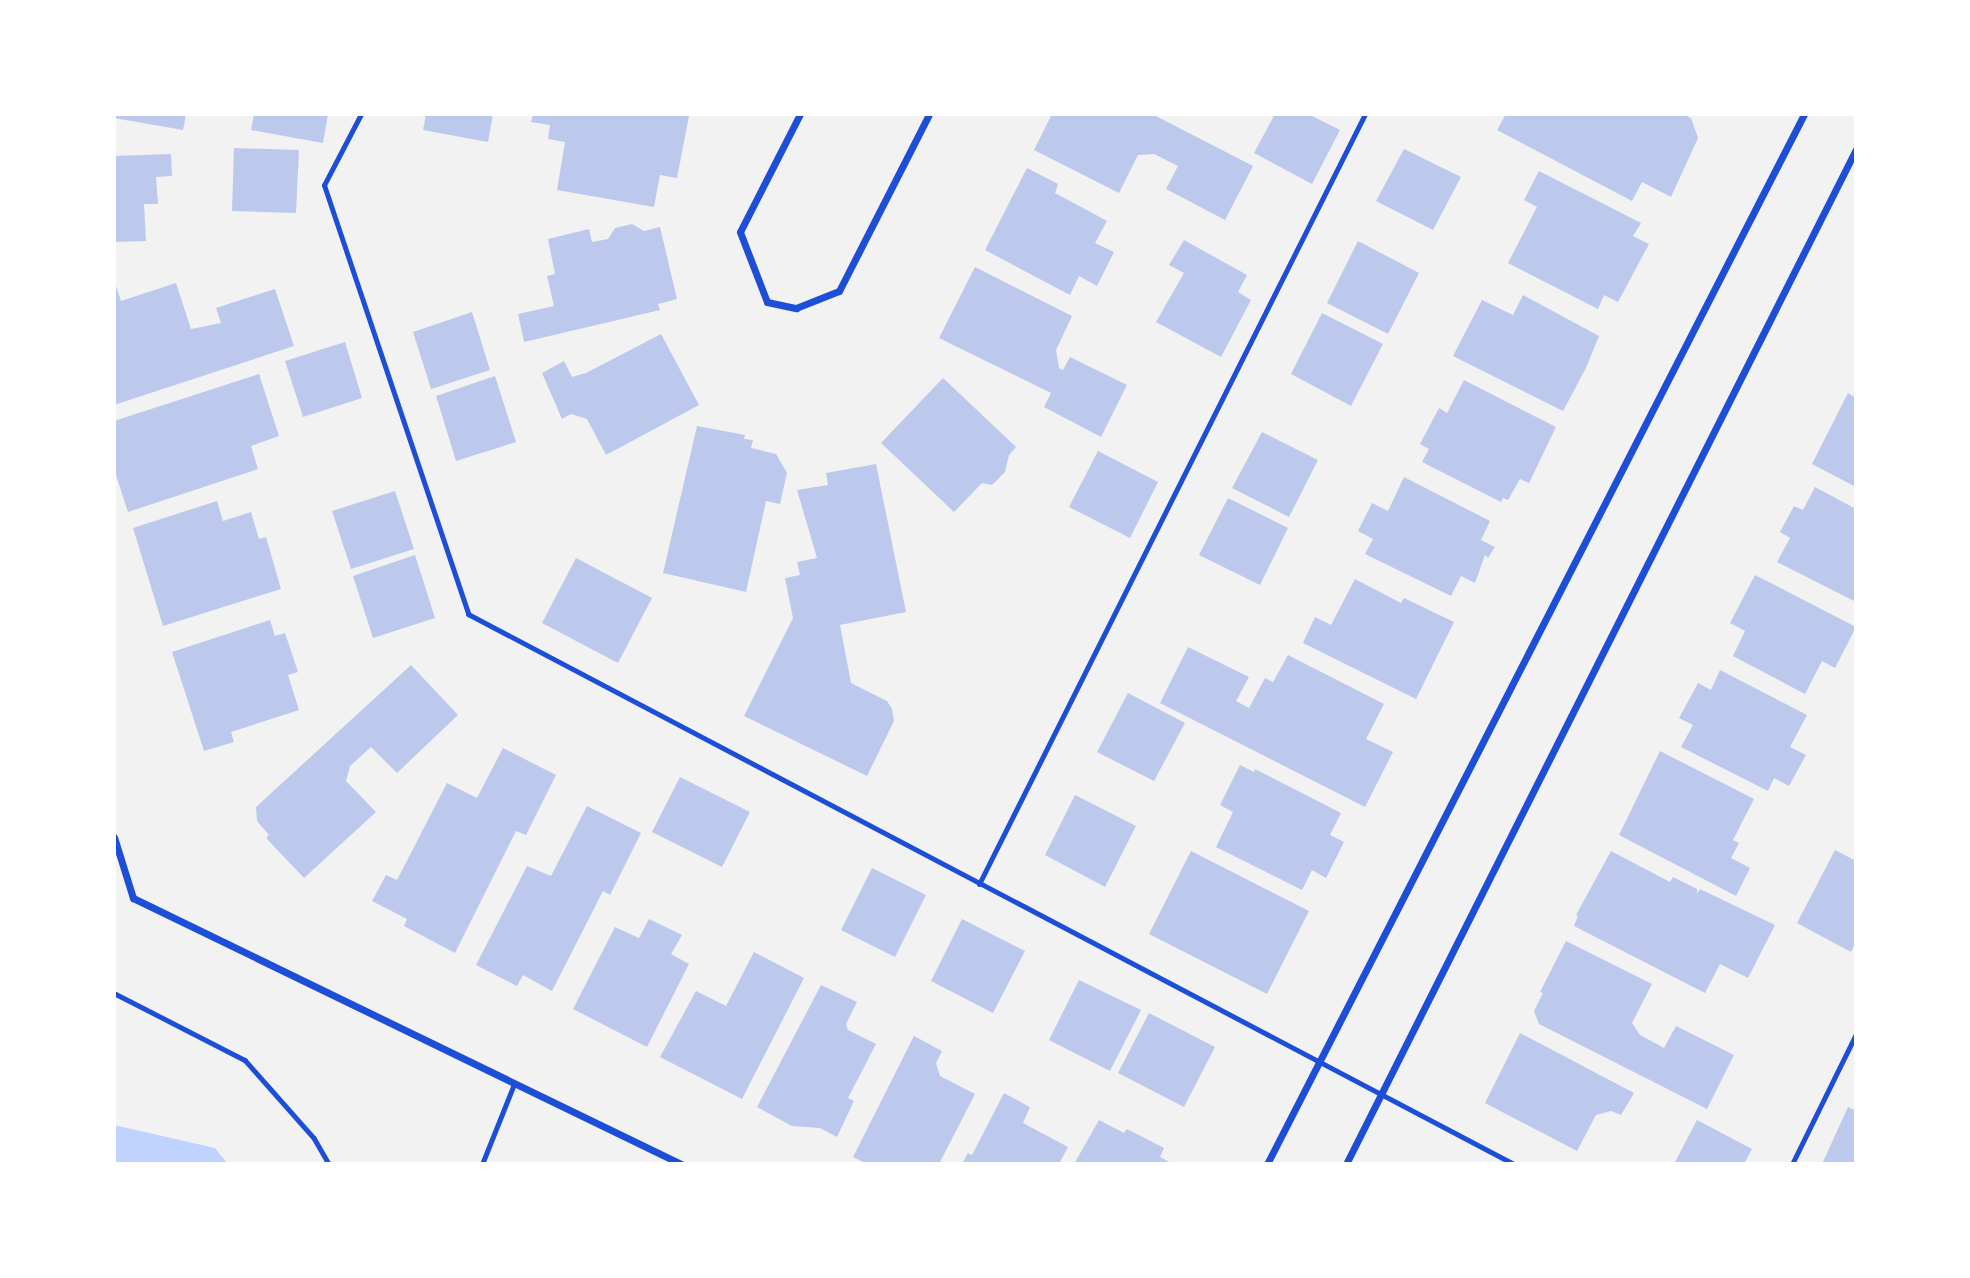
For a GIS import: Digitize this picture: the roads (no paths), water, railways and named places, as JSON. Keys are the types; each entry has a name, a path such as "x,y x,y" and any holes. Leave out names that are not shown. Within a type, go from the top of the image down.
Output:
{"street":[{"path":"800,114 740,232 767,302 796,308 839,291 929,114"},
{"path":"1267,1164 1804,114"},
{"path":"1346,1164 1856,149"},
{"path":"114,838 133,898 681,1164"}],"lane":[{"path":"360,114 324,186 468,614 1514,1164"},
{"path":"979,884 1365,114"},
{"path":"1792,1164 1856,1034"},
{"path":"482,1164 514,1084"}],"water":[{"path":"114,1125 215,1148 228,1164 114,1164"}]}
